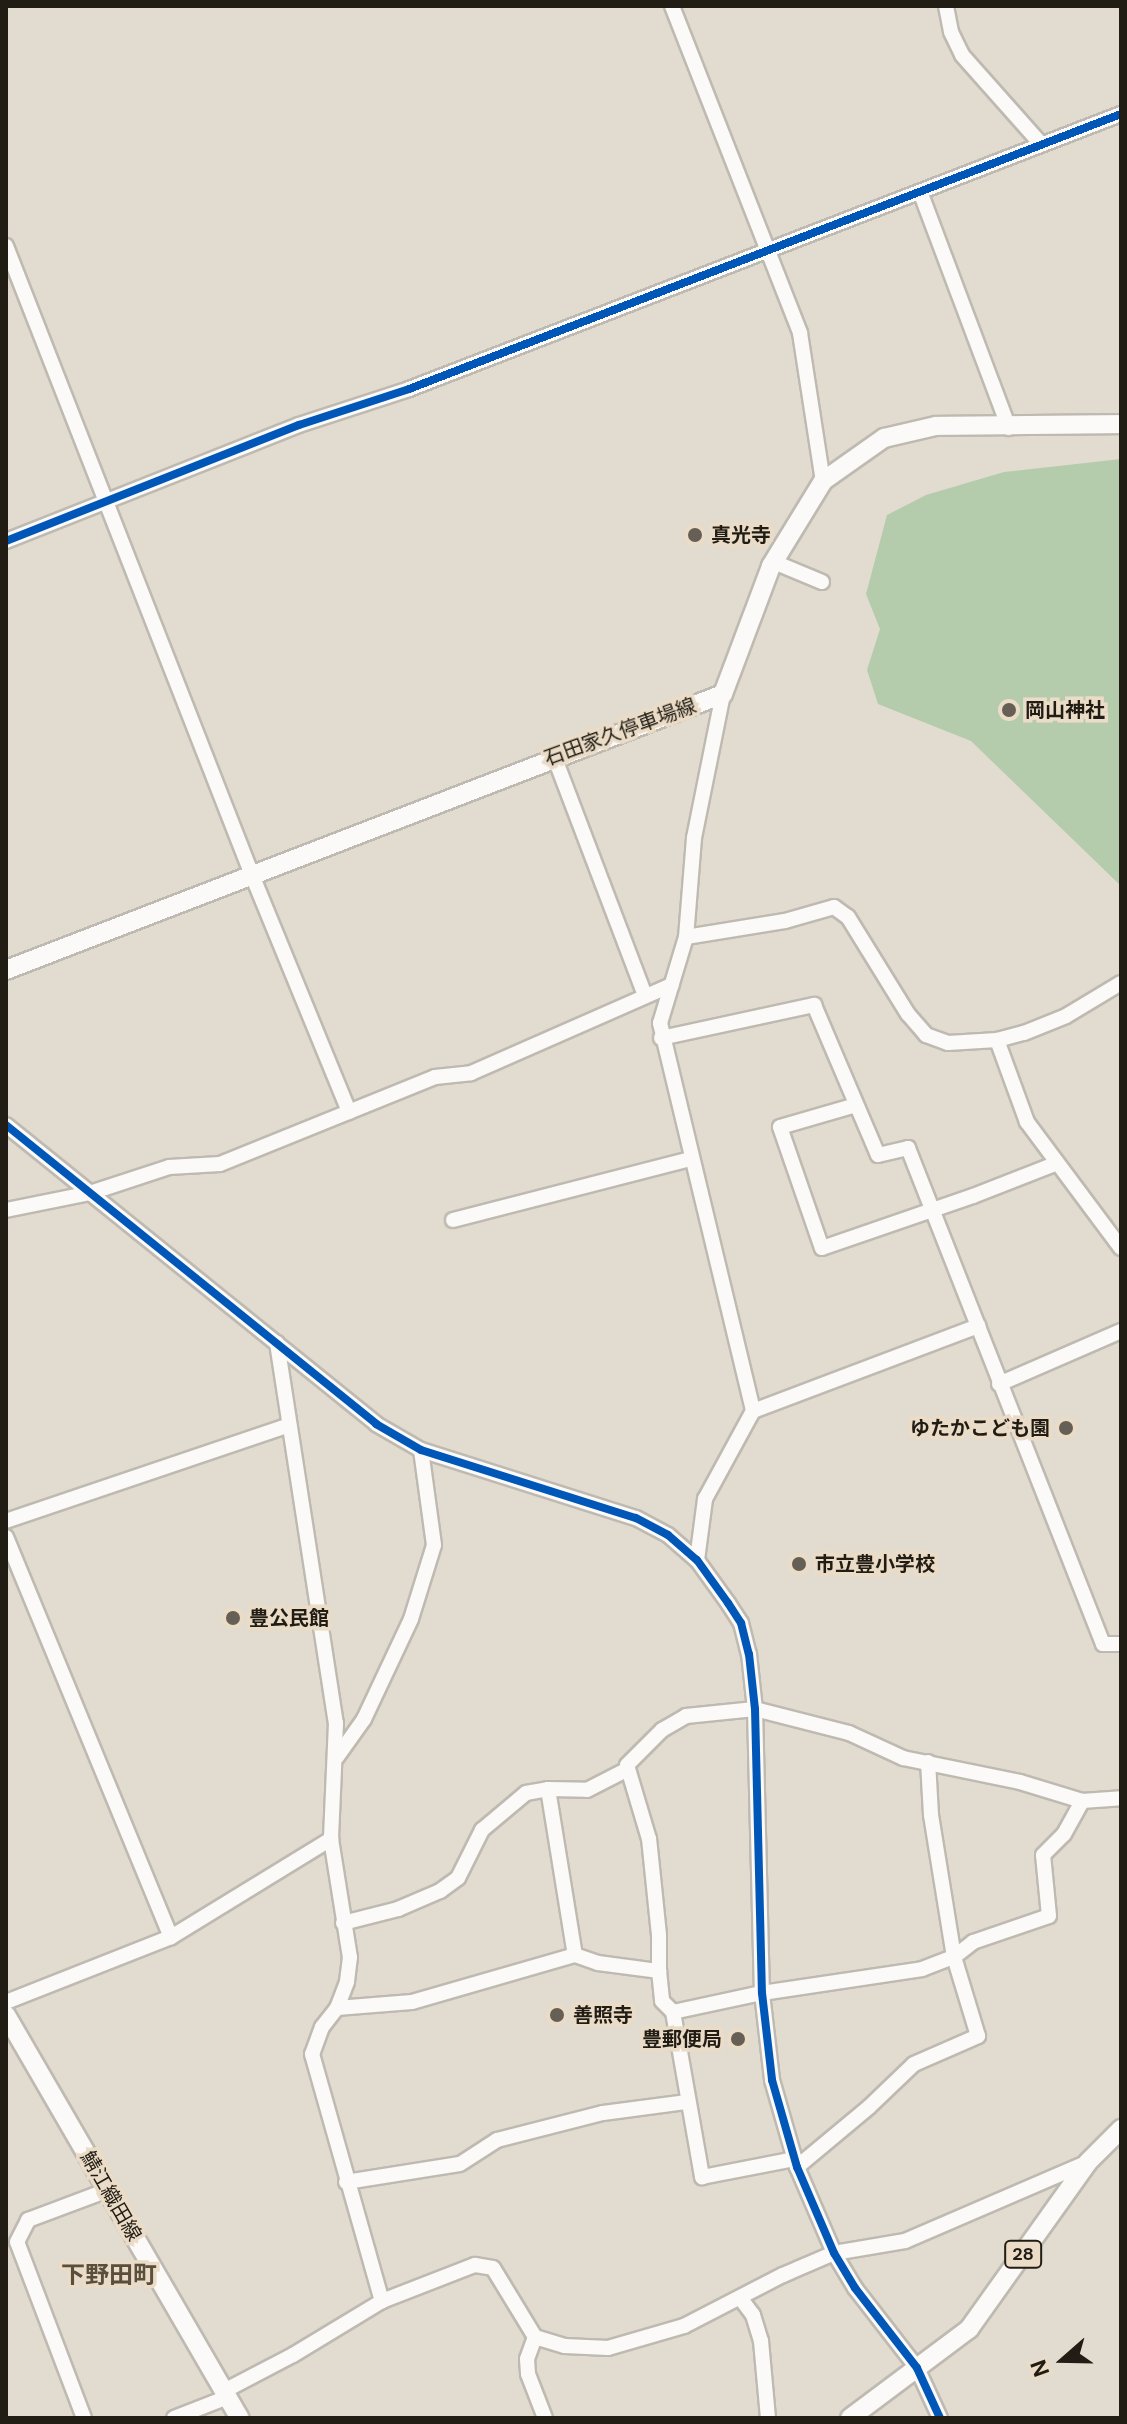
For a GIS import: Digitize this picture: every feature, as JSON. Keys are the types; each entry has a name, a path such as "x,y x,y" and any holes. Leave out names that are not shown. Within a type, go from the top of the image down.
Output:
{"main road":[{"name":"石田家久停車場線","path":"7,967 723,694 774,562 823,481 884,438 936,426 1009,428 1121,424"},
{"name":"鯖江織田線","path":"6,2015 240,2418"},
{"name":"28","path":"850,2418 969,2329 1088,2162 1121,2131"}],"street":[{"path":"672,6 800,333 823,481"},
{"path":"946,6 951,32 962,55 1041,144"},
{"path":"6,541 299,425 409,389 921,194 1121,114"},
{"path":"921,194 1009,428"},
{"path":"6,246 252,875 349,1112"},
{"path":"774,562 822,582"},
{"path":"723,694 694,838 686,937 660,1023 661,1038 753,1411"},
{"path":"554,756 645,995"},
{"path":"686,937 785,921 834,907 848,917 877,968 926,1035 948,1043 997,1040 1066,1016 1121,983"},
{"path":"6,1210 90,1193 169,1167 220,1164 435,1077 471,1073 671,985"},
{"path":"661,1038 814,1005 878,1155 908,1148 1103,1644 1121,1644"},
{"path":"997,1040 1027,1122 1121,1248"},
{"path":"856,1105 780,1127 822,1248 932,1211 1057,1163"},
{"path":"6,1125 376,1424 421,1450 636,1518 668,1535 697,1560 741,1623 749,1654 755,1709 762,1993 772,2080 796,2163 834,2253 855,2288 917,2368 940,2418"},
{"path":"453,1220 691,1159"},
{"path":"697,1560 705,1499 753,1411 978,1326"},
{"path":"999,1384 1121,1331"},
{"path":"277,1343 336,1723 331,1839 350,1957 347,1982 337,2008 322,2027 312,2054 382,2301"},
{"path":"6,1521 289,1425"},
{"path":"334,1760 364,1719 411,1619 434,1545 421,1450"},
{"path":"6,1537 171,1937"},
{"path":"928,1762 931,1815 954,1957 978,2036 914,2064 869,2107 796,2163 702,2177 673,2012 662,2001 649,1839 627,1765 662,1730 686,1716 755,1709 849,1733 903,1758 928,1762 1020,1782 1082,1801 1121,1798"},
{"path":"343,1923 398,1909 440,1891 458,1878 482,1830 526,1793 548,1789 587,1790 628,1769"},
{"path":"548,1789 575,1955"},
{"path":"673,2012 762,1993 922,1969 954,1957 973,1942 1049,1916 1043,1855 1064,1834 1082,1801"},
{"path":"6,2002 171,1937 331,1839"},
{"path":"337,2008 412,2002 575,1955 598,1963 659,1971"},
{"path":"346,2182 460,2164 497,2140 603,2113 687,2102"},
{"path":"174,2418 225,2398 224,2391 293,2355 382,2301 475,2265 493,2268 535,2337 565,2346 608,2348 684,2326 783,2275 834,2253 905,2241 1088,2162"},
{"path":"84,2418 17,2242 28,2220 108,2190"},
{"path":"741,2299 753,2315 761,2341 768,2418"},
{"path":"535,2337 527,2359 528,2374 545,2418"}],"green space":[{"path":"1121,459 1121,886 971,741 878,704 867,670 880,629 866,594 887,515 926,495 1004,472"}],"cycle path":[{"path":"6,541 299,425 409,389 1121,114"},
{"path":"6,1125 376,1424 421,1450 636,1518 668,1535 697,1560 741,1623 749,1654 755,1709 762,1993 772,2080 797,2167 834,2253 855,2288 917,2368 940,2418"}],"place":[{"name":"真光寺","path":"695,535"},
{"name":"岡山神社","path":"1009,710"},
{"name":"ゆたかこども園","path":"1066,1428"},
{"name":"市立豊小学校","path":"799,1564"},
{"name":"豊公民館","path":"233,1618"},
{"name":"善照寺","path":"557,2015"},
{"name":"豊郵便局","path":"738,2039"}],"district":[{"name":"下野田町","path":"109,2275"}]}
